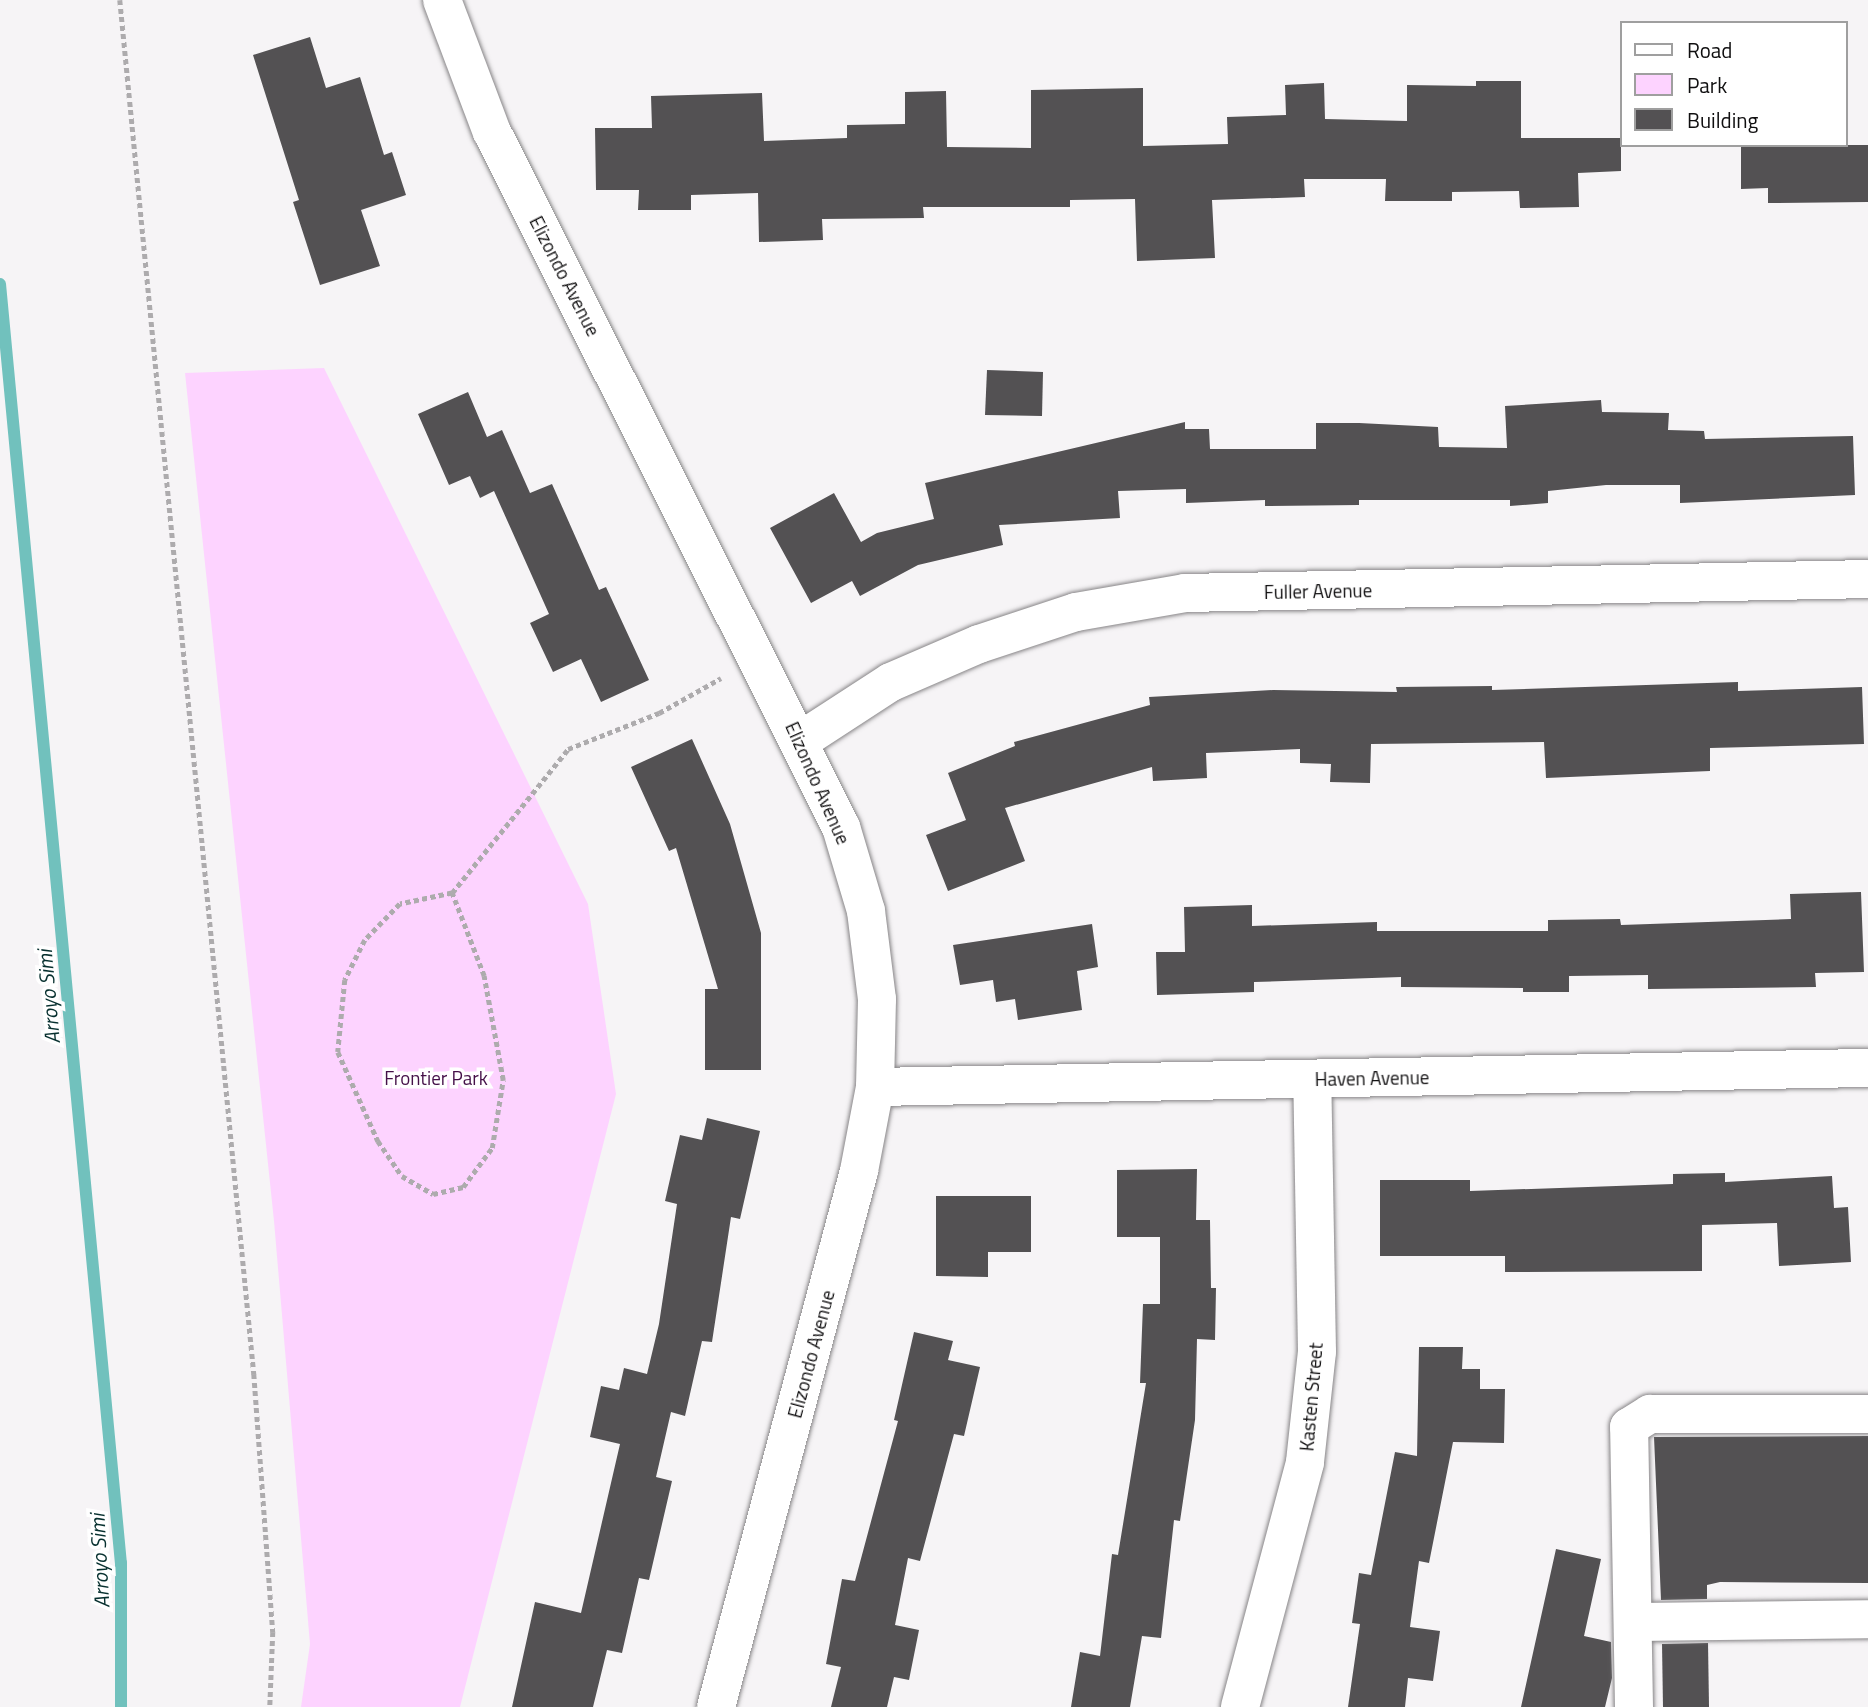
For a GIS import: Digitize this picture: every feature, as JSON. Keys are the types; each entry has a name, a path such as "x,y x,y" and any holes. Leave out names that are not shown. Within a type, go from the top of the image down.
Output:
{"street":[{"name":"Elizondo Avenue","path":"442,0 492,132 758,656 841,827 866,911 877,999 875,1087 859,1171 716,1707"},
{"name":"Fuller Avenue","path":"800,741 891,682 979,643 1076,612 1185,593 1868,579"},
{"name":"Haven Avenue","path":"875,1087 1868,1068"},
{"name":"Kasten Street","path":"1240,1707 1305,1462 1317,1352 1312,1079"},
{"path":"1634,1707 1636,1622 1629,1427 1650,1414 1868,1413"},
{"path":"1636,1622 1868,1619"}],"path":[{"path":"120,0 254,1374 273,1632 270,1707"},
{"path":"452,893 484,976 503,1080 492,1148 464,1187 433,1194 402,1176 378,1141 338,1052 345,980 365,940 400,904 452,893 568,748 659,713 758,656"}],"green space":[{"name":"Frontier Park","path":"324,368 588,904 616,1094 460,1707 301,1707 310,1644 274,1221 185,373"}],"building":[{"path":"310,37 326,88 360,77 384,155 392,152 406,195 361,210 380,266 320,285 293,202 299,200 253,55"},
{"path":"1476,81 1521,81 1521,138 1619,138 1621,171 1578,173 1579,207 1520,208 1519,191 1452,192 1452,201 1385,201 1386,179 1304,179 1305,197 1212,200 1215,258 1137,261 1135,199 1070,200 1070,207 923,207 924,218 822,219 823,240 759,242 758,193 691,195 691,210 638,210 639,190 596,190 595,128 652,128 651,96 762,93 764,141 847,138 847,125 905,124 905,92 946,91 947,147 1031,148 1031,90 1143,88 1143,146 1228,144 1227,117 1286,115 1285,85 1324,83 1325,119 1407,121 1407,85 1476,86"},
{"path":"1868,145 1868,202 1768,203 1768,188 1741,189 1741,147"},
{"path":"987,370 1043,372 1042,416 985,415"},
{"path":"468,392 487,437 502,430 530,493 552,484 599,590 606,587 649,680 601,702 581,659 553,672 530,623 549,614 494,491 480,498 470,476 449,485 418,414"},
{"path":"1601,400 1602,412 1669,413 1668,430 1704,431 1705,439 1853,436 1855,495 1680,503 1680,485 1606,485 1548,491 1548,503 1510,506 1510,500 1359,500 1359,505 1265,506 1265,500 1186,503 1186,489 1118,491 1120,518 999,525 1003,545 918,565 860,596 852,581 811,603 770,528 834,493 861,542 877,533 934,519 925,483 1185,422 1185,429 1209,429 1210,449 1316,449 1316,423 1438,427 1439,447 1507,448 1505,406"},
{"path":"1738,682 1738,691 1862,687 1864,744 1710,748 1710,771 1546,778 1544,742 1371,744 1370,783 1330,782 1331,764 1300,763 1300,749 1206,753 1207,778 1153,781 1152,767 1005,808 1025,861 948,891 926,835 966,820 948,773 1015,746 1014,742 1150,705 1149,697 1273,690 1397,692 1396,687 1492,686 1492,690"},
{"path":"692,739 730,824 761,933 761,1070 705,1070 705,989 718,989 676,848 669,851 631,767"},
{"path":"1861,892 1864,972 1815,973 1816,987 1648,989 1648,975 1569,976 1569,992 1523,992 1523,988 1401,987 1401,977 1254,982 1254,992 1157,995 1156,952 1185,952 1184,907 1252,905 1252,926 1377,922 1377,931 1548,931 1548,920 1620,919 1621,925 1791,919 1790,894"},
{"path":"1092,924 1098,967 1077,971 1082,1010 1018,1020 1015,999 996,1002 993,980 960,985 953,945"},
{"path":"707,1118 760,1131 740,1219 731,1217 712,1342 702,1341 685,1416 671,1412 656,1477 672,1481 649,1580 639,1578 622,1653 607,1650 593,1707 512,1707 535,1602 581,1613 620,1444 590,1437 601,1386 619,1390 624,1368 647,1374 659,1324 677,1204 665,1201 680,1135 702,1140"},
{"path":"1197,1169 1196,1220 1210,1220 1211,1288 1216,1288 1215,1340 1197,1339 1195,1420 1180,1521 1174,1520 1161,1638 1142,1636 1130,1707 1071,1707 1080,1652 1100,1656 1112,1554 1118,1555 1146,1383 1140,1383 1143,1304 1160,1304 1160,1237 1117,1237 1117,1170"},
{"path":"1725,1173 1725,1182 1832,1176 1834,1208 1848,1207 1851,1262 1779,1266 1777,1223 1702,1225 1702,1271 1505,1272 1505,1256 1380,1256 1380,1180 1470,1180 1470,1191 1673,1184 1673,1174"},
{"path":"936,1196 1031,1196 1031,1252 988,1252 988,1277 936,1276"},
{"path":"914,1332 953,1341 948,1360 980,1367 964,1436 954,1434 920,1561 908,1558 895,1625 919,1630 909,1680 894,1677 887,1707 831,1707 841,1667 826,1664 842,1579 855,1581 898,1421 894,1420"},
{"path":"1419,1347 1463,1347 1462,1369 1480,1369 1480,1389 1505,1389 1504,1443 1453,1442 1429,1563 1419,1561 1410,1627 1440,1631 1433,1681 1408,1678 1405,1707 1348,1707 1360,1624 1352,1623 1359,1573 1371,1575 1395,1452 1417,1456"},
{"path":"1868,1436 1868,1583 1720,1582 1707,1585 1707,1599 1661,1600 1654,1437"},
{"path":"1556,1549 1601,1559 1584,1636 1611,1642 1612,1678 1605,1707 1521,1707"},
{"path":"1708,1643 1709,1707 1663,1707 1662,1644"}],"waterway":[{"name":"Arroyo Simi","path":"0,284 121,1563 121,1707"}]}
